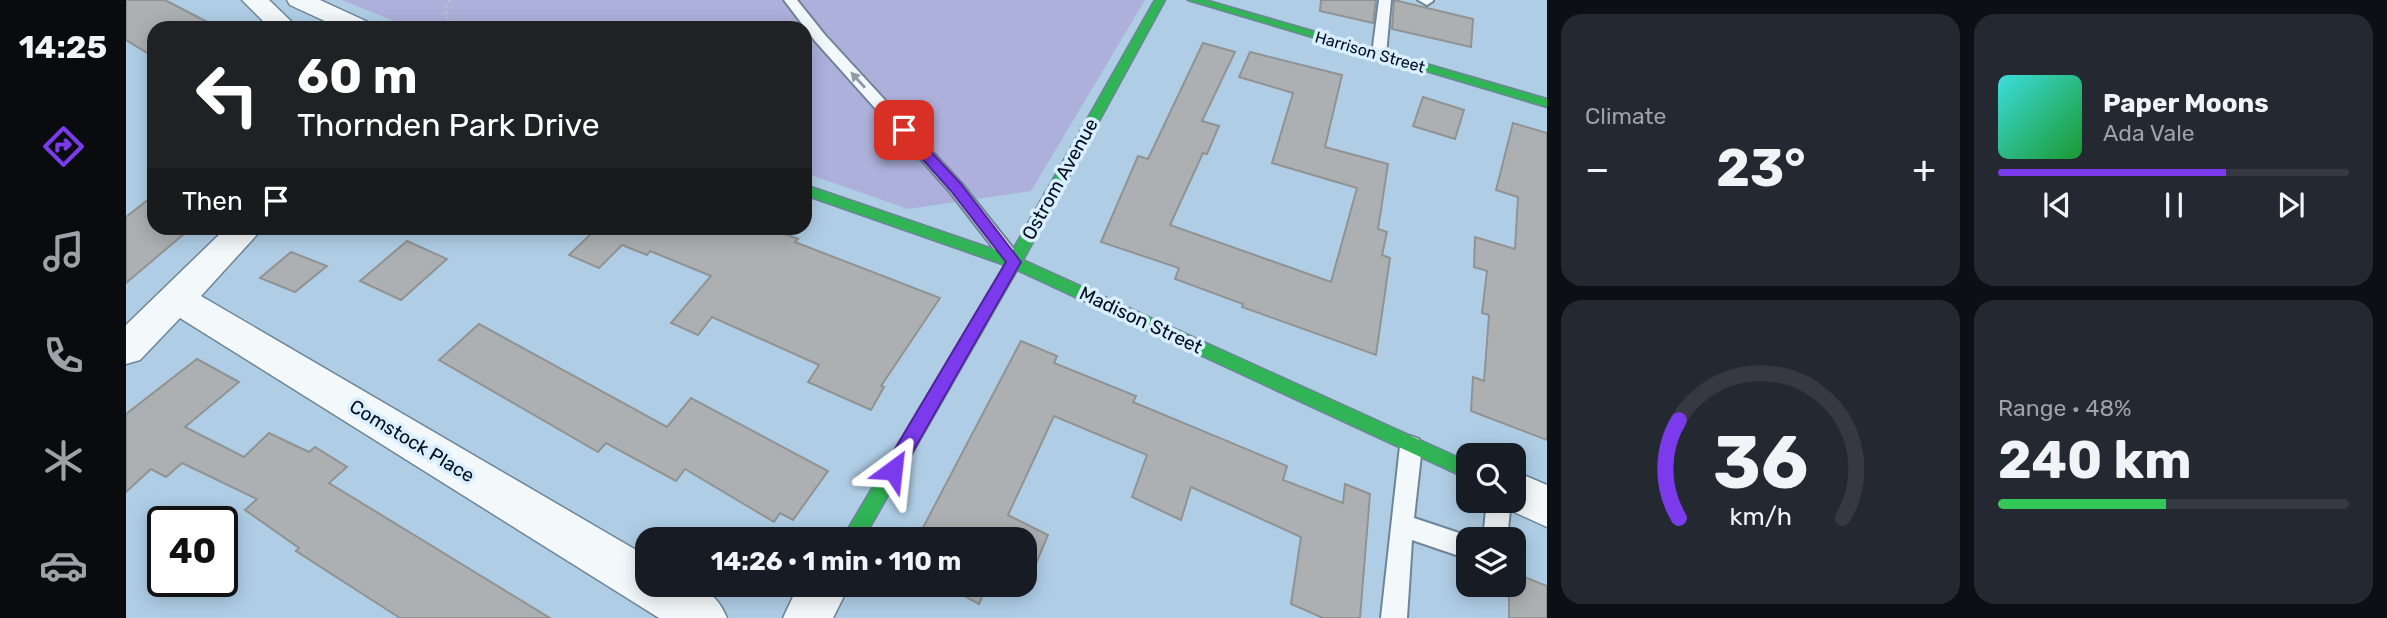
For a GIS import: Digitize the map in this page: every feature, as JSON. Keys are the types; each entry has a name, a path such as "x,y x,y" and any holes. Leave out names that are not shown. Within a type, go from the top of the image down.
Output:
{"street":[{"path":"254,0 277,21"},
{"path":"299,0 346,21"},
{"name":"Ostrom Avenue","path":"859,527 1014,262 1160,0"},
{"name":"Harrison Street","path":"1193,0 1547,103"},
{"name":"Madison Street","path":"812,192 1014,262 1456,466"},
{"path":"126,349 239,235"},
{"name":"Comstock Place","path":"176,298 635,576"},
{"path":"1526,496 1547,506"},
{"name":"Comstock Place","path":"669,597 703,618"},
{"path":"807,618 819,597"}],"lane":[{"path":"790,0 807,21"},
{"path":"1379,54 1385,0"},
{"path":"812,28 956,188 1014,262"},
{"path":"1394,618 1401,525 1411,446"},
{"path":"1401,525 1456,543"}],"path":[{"path":"450,0 445,9 446,17 452,21"}],"shaded area":[{"path":"342,0 1145,0 1031,191 908,209 812,175 812,21 394,21"}],"building":[{"path":"126,0 165,0 206,21 147,21 147,53 126,40"},
{"path":"1321,0 1376,0 1373,23 1320,11"},
{"path":"1394,0 1473,19 1471,47 1392,29"},
{"path":"1203,43 1235,52 1202,121 1219,126 1207,154 1203,153 1170,225 1331,282 1357,188 1272,163 1293,93 1239,77 1250,52 1342,75 1325,147 1388,164 1378,229 1387,232 1382,255 1390,258 1376,355 1242,307 1243,304 1175,279 1179,268 1101,242 1138,156 1148,159"},
{"path":"1423,97 1464,110 1455,139 1413,126"},
{"path":"1513,123 1547,133 1547,440 1471,411 1473,377 1484,381 1489,315 1482,313 1487,271 1474,267 1475,237 1515,249 1518,197 1496,190"},
{"path":"147,200 147,235 183,235 126,283 126,217"},
{"path":"590,235 787,235 798,239 795,242 940,298 881,386 884,387 871,410 808,382 819,365 712,317 698,335 671,323 711,276 650,251 647,255 622,245 599,268 569,255"},
{"path":"407,241 447,259 401,300 360,281"},
{"path":"291,252 327,266 295,292 260,278"},
{"path":"479,324 667,427 691,398 828,471 793,520 780,513 774,522 685,469 676,481 606,443 598,452 439,360"},
{"path":"1021,341 1057,356 1054,363 1136,396 1133,402 1287,466 1283,480 1343,503 1345,484 1370,494 1360,618 1323,618 1291,604 1301,537 1191,487 1181,520 1132,497 1147,455 1054,416 1008,515 1032,527 923,527"},
{"path":"197,359 239,382 185,427 244,457 269,433 309,452 315,447 347,467 329,483 550,618 400,618 296,551 299,548 245,510 257,499 182,463 166,477 151,469 126,492 126,414"},
{"path":"1037,530 1048,535 1037,561"},
{"path":"1526,578 1547,586 1547,618 1509,618 1509,597 1526,597"},
{"path":"966,597 982,597 979,604"}],"traffic: fast":[{"path":"859,527 1014,262 1160,0"},
{"path":"1193,0 1547,103"},
{"path":"812,192 1014,262 1456,465"}],"route":[{"path":"893,470 1014,262 956,188 904,130"}]}
